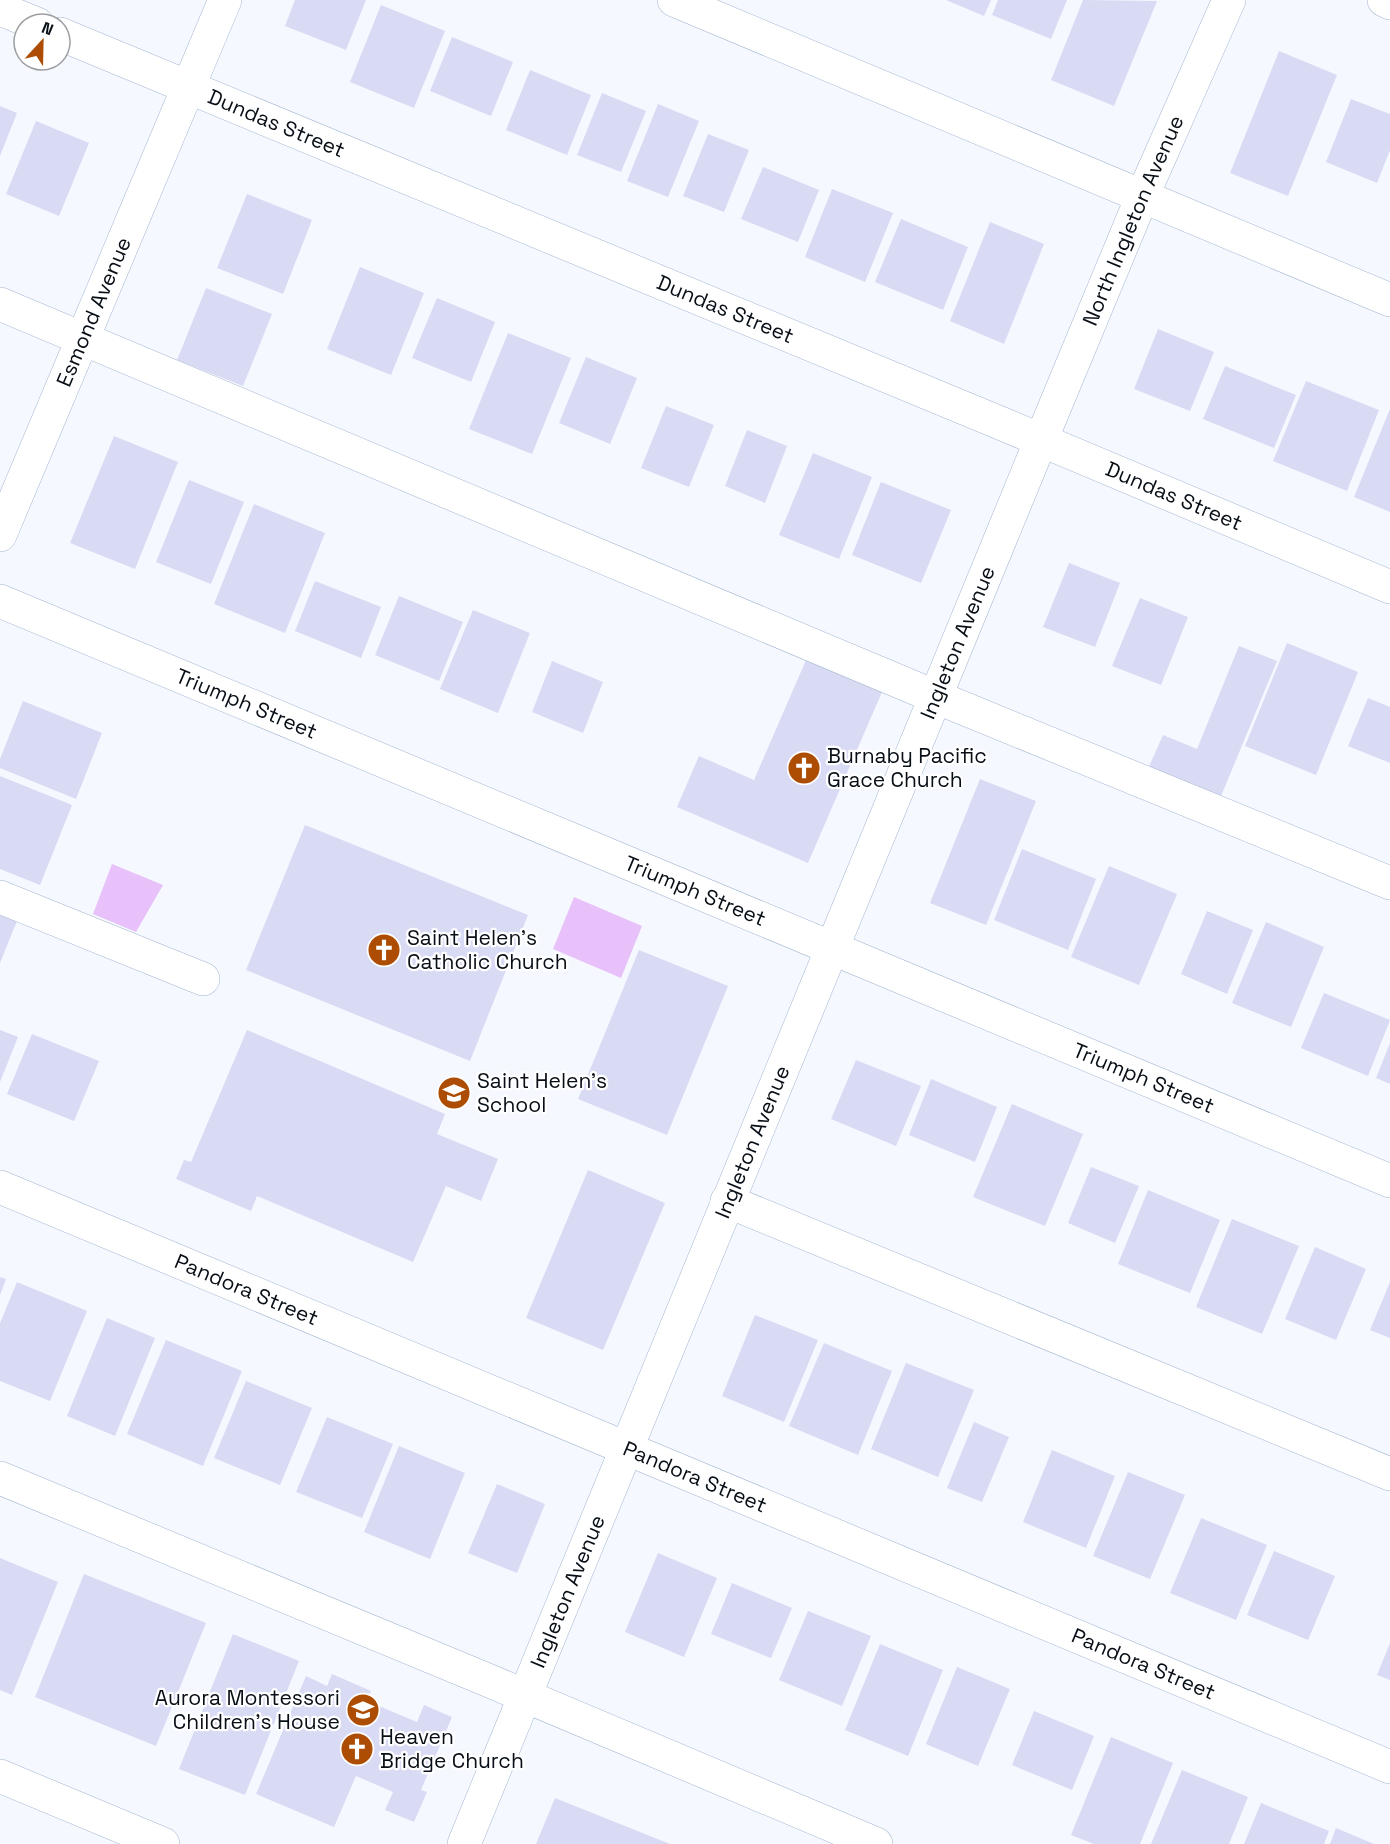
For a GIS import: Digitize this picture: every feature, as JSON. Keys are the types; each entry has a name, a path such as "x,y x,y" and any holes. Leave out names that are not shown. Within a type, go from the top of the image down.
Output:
{"street":[{"name":"Esmond Avenue","path":"0,536 225,0"},
{"path":"674,0 1390,300"},
{"name":"North Ingleton Avenue","path":"1041,440 1229,0"},
{"path":"1384,0 1390,3"},
{"name":"Dundas Street","path":"72,39 1390,587"},
{"path":"0,304 936,697 1390,883"},
{"name":"Ingleton Avenue","path":"464,1844 1041,440"},
{"name":"Triumph Street","path":"0,602 1390,1181"},
{"path":"0,897 203,979"},
{"name":"Pandora Street","path":"0,1187 1390,1767"},
{"path":"727,1201 1390,1474"},
{"path":"0,1478 525,1695 876,1844"},
{"path":"0,1776 163,1844"}],"shaded area":[{"path":"112,864 163,885 136,932 93,914"},
{"path":"574,897 642,926 621,978 553,949"}],"building":[{"path":"295,0 366,0 346,50 285,26"},
{"path":"946,0 991,0 984,16"},
{"path":"998,0 1067,0 1051,39 992,15"},
{"path":"1083,0 1157,1 1114,106 1051,80"},
{"path":"381,5 445,31 414,108 350,82"},
{"path":"452,37 513,62 491,116 430,91"},
{"path":"1279,51 1337,75 1288,196 1230,173"},
{"path":"530,70 591,95 567,155 506,130"},
{"path":"602,93 646,111 621,172 577,155"},
{"path":"1351,99 1390,114 1390,150 1377,183 1326,162"},
{"path":"658,104 699,121 668,197 627,181"},
{"path":"0,106 17,113 0,156"},
{"path":"36,121 89,143 59,216 6,194"},
{"path":"708,134 749,150 724,212 683,196"},
{"path":"763,167 819,190 798,242 741,219"},
{"path":"832,189 893,213 865,282 805,257"},
{"path":"247,194 312,220 283,294 217,268"},
{"path":"901,219 968,247 943,310 875,282"},
{"path":"990,222 1044,244 1004,344 950,321"},
{"path":"360,267 424,293 391,375 327,349"},
{"path":"206,288 272,314 243,386 177,360"},
{"path":"437,298 495,322 471,382 412,358"},
{"path":"1158,329 1214,352 1190,411 1134,389"},
{"path":"508,333 571,358 532,454 469,429"},
{"path":"586,357 637,378 610,444 559,423"},
{"path":"1225,366 1296,395 1274,448 1203,419"},
{"path":"1306,381 1379,410 1347,491 1273,461"},
{"path":"666,406 714,425 689,487 641,468"},
{"path":"1390,409 1390,512 1354,497"},
{"path":"747,430 787,446 765,503 725,486"},
{"path":"114,436 178,462 135,569 70,543"},
{"path":"813,453 872,477 839,559 779,535"},
{"path":"189,480 244,502 211,584 156,562"},
{"path":"881,482 951,510 921,583 852,555"},
{"path":"254,504 325,533 285,633 214,604"},
{"path":"1069,563 1120,583 1095,647 1043,627"},
{"path":"315,581 381,607 361,658 295,631"},
{"path":"399,596 463,622 439,681 375,655"},
{"path":"1140,598 1188,617 1161,685 1112,666"},
{"path":"473,610 530,633 498,713 440,689"},
{"path":"1287,643 1358,672 1316,775 1245,746"},
{"path":"1239,646 1277,661 1219,801 1147,771 1163,735 1197,749"},
{"name":"Burnaby Pacific Grace Church","path":"806,660 882,692 808,863 677,807 699,756 754,780"},
{"path":"552,661 603,682 583,733 532,712"},
{"path":"1368,698 1390,707 1390,763 1348,746"},
{"path":"23,701 102,733 76,799 0,768 0,759"},
{"path":"0,776 72,805 40,885 0,869"},
{"path":"980,779 1036,801 986,925 930,903"},
{"name":"Saint Helen's Catholic Church","path":"305,825 528,915 470,1061 246,970"},
{"path":"1022,849 1096,879 1068,950 994,920"},
{"path":"1109,866 1177,894 1139,985 1071,957"},
{"path":"1207,911 1253,930 1227,994 1181,974"},
{"path":"0,914 17,921 0,963"},
{"path":"1266,922 1324,947 1291,1027 1232,1003"},
{"path":"639,950 728,986 667,1135 578,1099"},
{"path":"1324,993 1390,1020 1368,1076 1301,1048"},
{"path":"0,1030 18,1037 0,1082"},
{"path":"247,1030 445,1114 437,1134 498,1159 481,1201 446,1186 413,1262 257,1196 251,1211 176,1179 184,1160 191,1162"},
{"path":"32,1034 99,1061 74,1121 7,1094"},
{"path":"1390,1043 1390,1084 1376,1078"},
{"path":"856,1060 921,1086 896,1146 831,1119"},
{"path":"931,1079 997,1107 975,1162 909,1135"},
{"path":"1012,1104 1083,1134 1045,1226 973,1197"},
{"path":"1091,1167 1139,1186 1115,1243 1068,1223"},
{"path":"588,1170 665,1203 603,1350 526,1318"},
{"path":"1148,1190 1220,1220 1190,1293 1118,1264"},
{"path":"1232,1219 1299,1246 1262,1334 1196,1307"},
{"path":"1315,1247 1366,1269 1336,1340 1285,1319"},
{"path":"0,1277 6,1279 0,1295"},
{"path":"17,1282 87,1311 50,1401 0,1381 0,1323"},
{"path":"1390,1282 1390,1338 1370,1330"},
{"path":"755,1315 818,1340 784,1422 722,1396"},
{"path":"107,1318 155,1338 115,1436 67,1416"},
{"path":"166,1340 242,1371 203,1466 127,1434"},
{"path":"824,1343 892,1371 858,1455 789,1426"},
{"path":"906,1363 974,1390 938,1477 871,1449"},
{"path":"246,1381 312,1408 280,1485 214,1458"},
{"path":"327,1417 393,1444 362,1518 296,1492"},
{"path":"974,1422 1009,1437 982,1502 947,1488"},
{"path":"399,1446 465,1473 430,1559 364,1532"},
{"path":"1052,1450 1115,1476 1086,1548 1023,1522"},
{"path":"1128,1472 1185,1495 1150,1579 1093,1556"},
{"path":"497,1484 545,1504 517,1573 468,1553"},
{"path":"1201,1518 1267,1545 1236,1620 1170,1593"},
{"path":"1274,1551 1335,1576 1308,1640 1247,1615"},
{"path":"658,1553 717,1578 684,1657 625,1632"},
{"path":"0,1558 58,1582 12,1695 0,1690"},
{"path":"84,1574 206,1623 156,1746 35,1697"},
{"path":"732,1583 792,1608 771,1658 711,1634"},
{"path":"808,1611 871,1636 842,1706 779,1680"},
{"path":"233,1634 299,1661 245,1795 179,1769"},
{"path":"1390,1643 1390,1680 1377,1675"},
{"path":"880,1644 943,1670 908,1756 845,1730"},
{"path":"957,1667 1010,1689 978,1766 926,1744"},
{"name":"Heaven Bridge Church","path":"332,1674 371,1691 367,1701 417,1722 424,1705 452,1717 421,1790 427,1792 414,1822 385,1810 393,1792 356,1776 334,1827 256,1794 306,1676 327,1686"},
{"path":"1034,1711 1094,1736 1072,1790 1012,1765"},
{"path":"1111,1737 1173,1763 1140,1844 1094,1844 1071,1835"},
{"path":"1182,1770 1248,1797 1229,1844 1151,1844"},
{"path":"555,1798 670,1844 536,1844"},
{"path":"1261,1803 1329,1831 1324,1844 1244,1844"},
{"path":"1336,1828 1374,1844 1330,1844"}],"place":[{"name":"Burnaby Pacific Grace Church","path":"804,768"},
{"name":"Saint Helen's Catholic Church","path":"384,950"},
{"name":"Saint Helen's School","path":"454,1093"},
{"name":"Aurora Montessori Children's House","path":"363,1710"},
{"name":"Heaven Bridge Church","path":"357,1749"}]}
